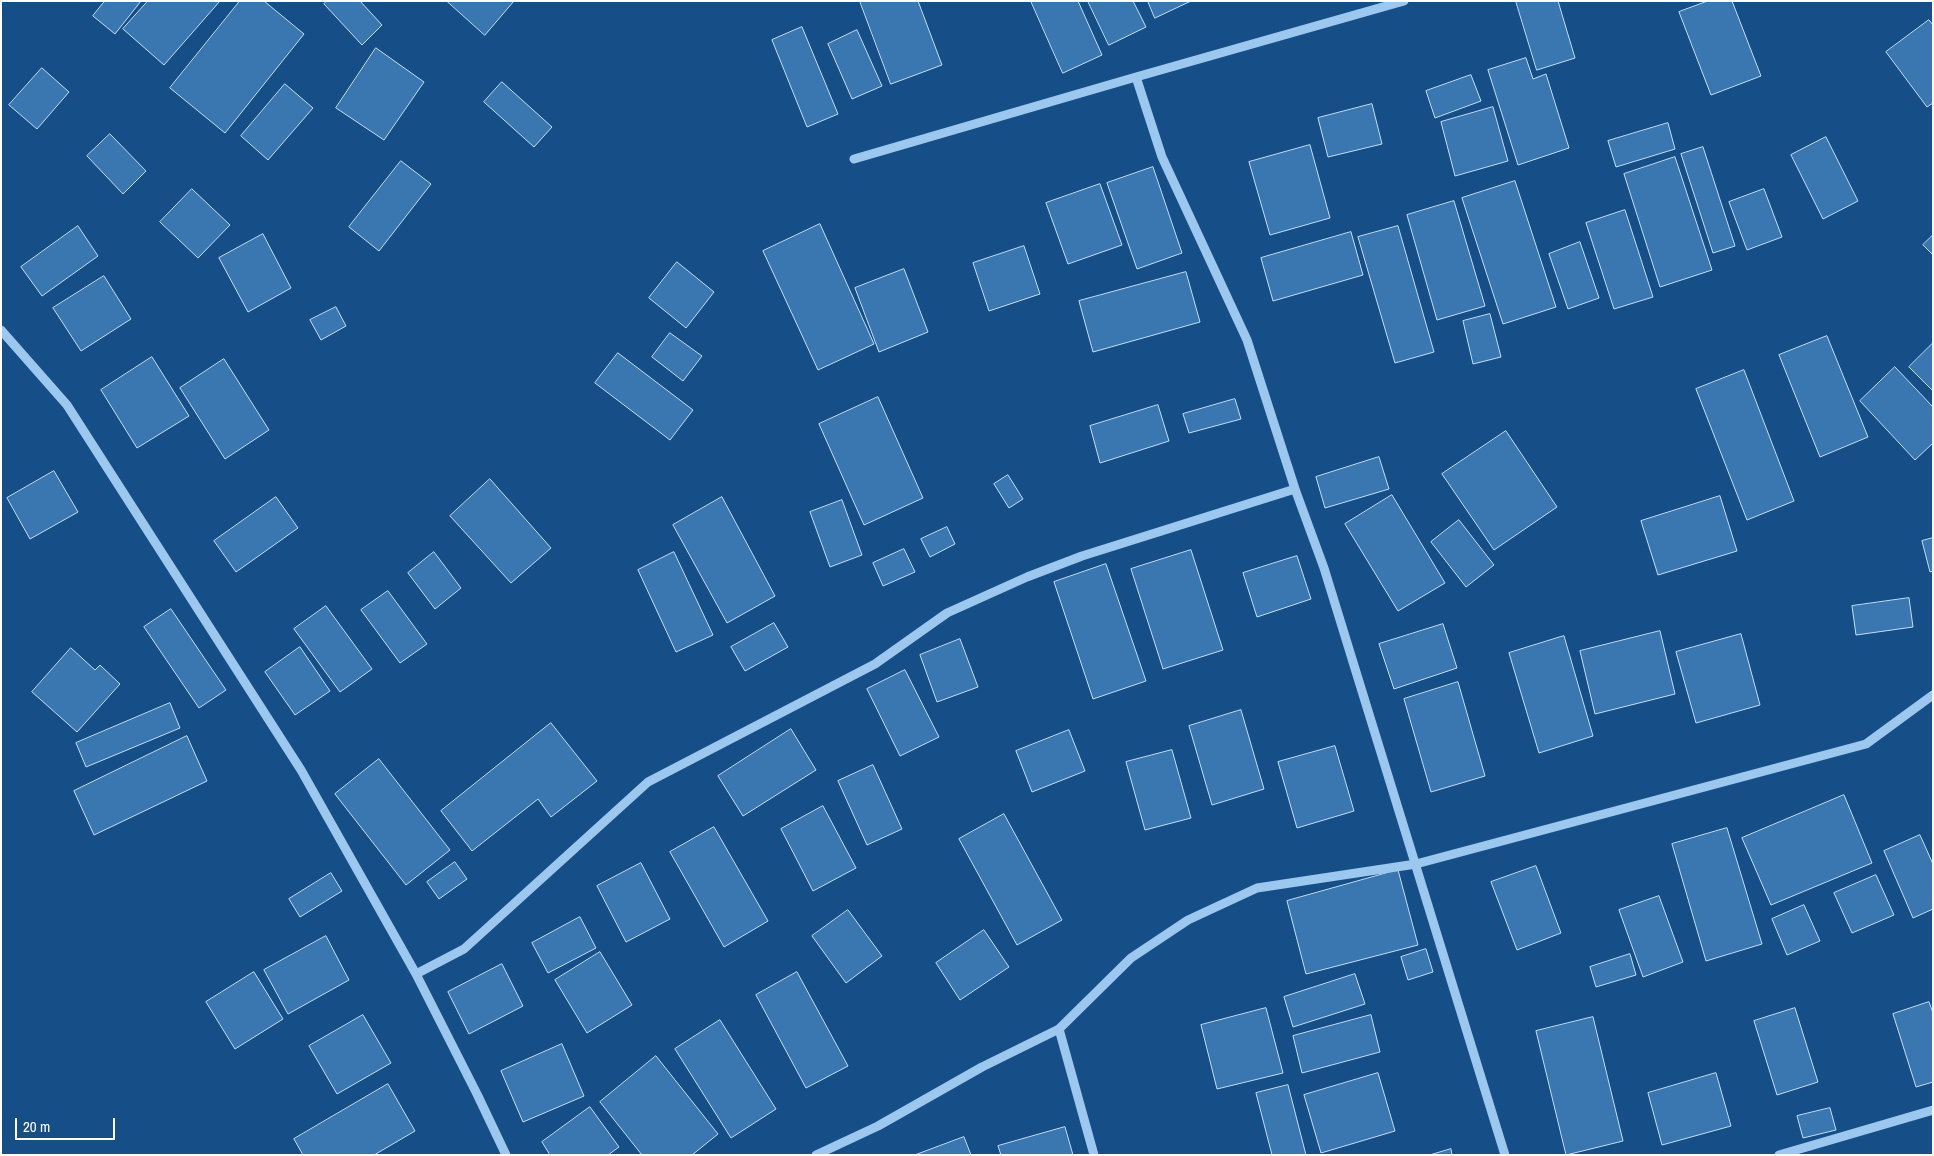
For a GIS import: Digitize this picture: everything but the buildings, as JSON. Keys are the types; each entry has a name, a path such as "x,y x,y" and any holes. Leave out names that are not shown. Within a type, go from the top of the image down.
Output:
{"street":[{"path":"854,159 1404,1"},
{"path":"1136,77 1162,157 1247,340 1295,489 1324,568 1505,1155"},
{"path":"1,330 67,406 301,770 416,974 506,1155"},
{"path":"416,974 464,949 648,782 875,664 947,613 1027,577 1082,556 1295,489"},
{"path":"816,1155 878,1126 982,1067 1059,1029 1131,958 1188,920 1257,888 1416,864 1866,744 1933,695"},
{"path":"1059,1029 1094,1155"},
{"path":"1779,1155 1933,1110"}]}
